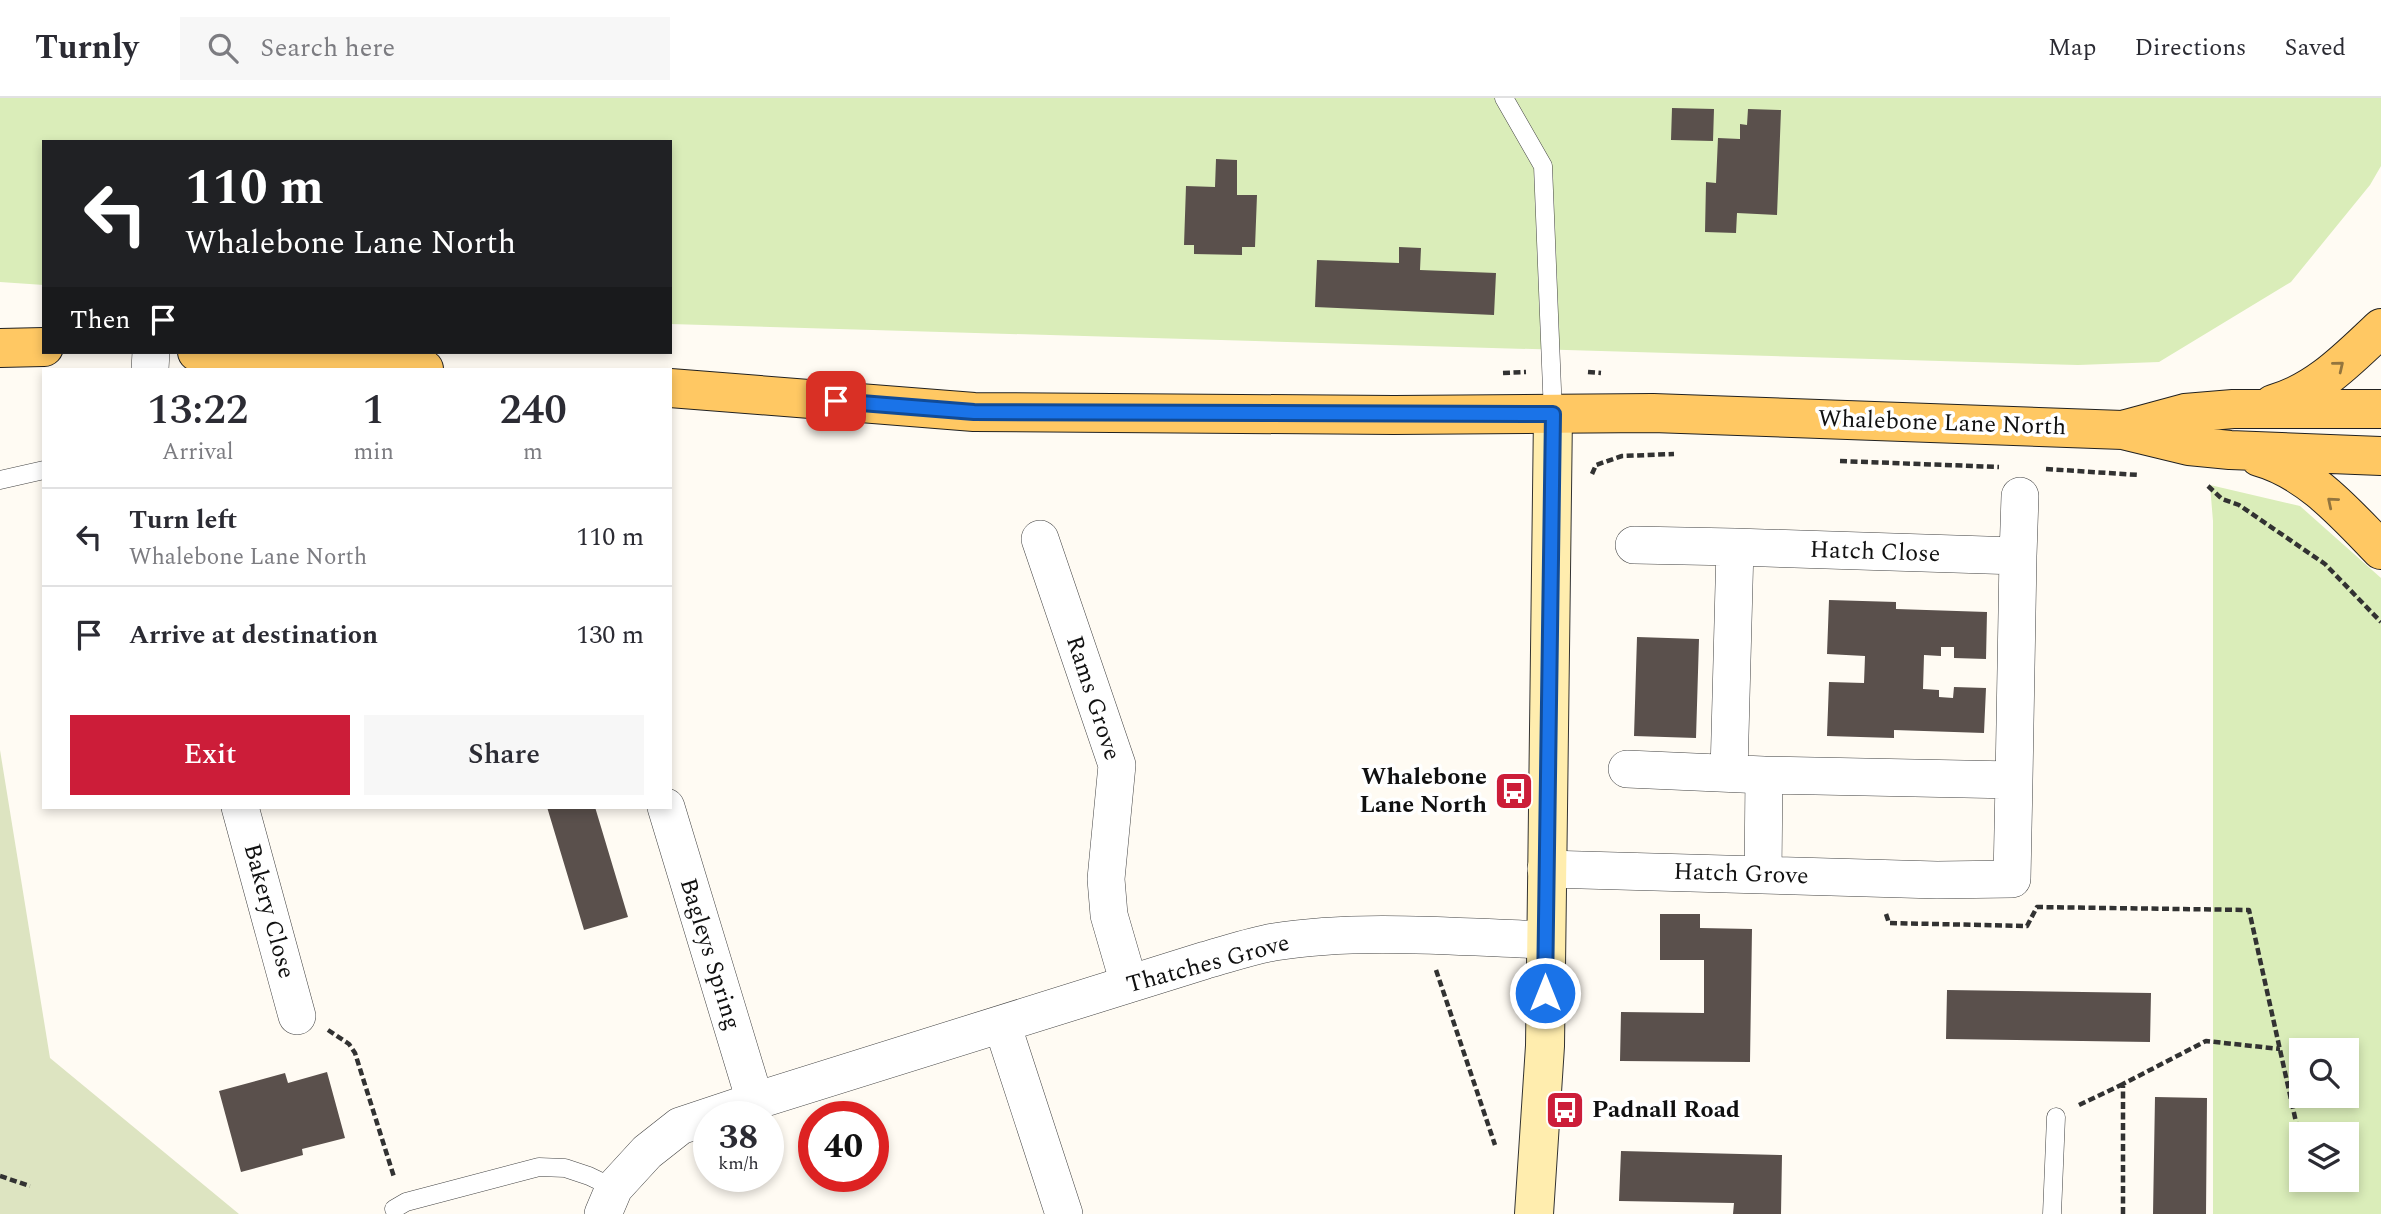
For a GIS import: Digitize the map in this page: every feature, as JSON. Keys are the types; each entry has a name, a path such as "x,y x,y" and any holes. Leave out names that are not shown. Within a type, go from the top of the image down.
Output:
{"main road":[{"path":"2233,409 2276,403 2312,387 2381,328"},
{"path":"0,348 42,347"},
{"path":"224,354 411,368"},
{"name":"Whalebone Lane North","path":"672,388 974,412 1679,414 2123,430 2189,446 2381,456"},
{"name":"Whalebone Lane North","path":"2123,430 2185,413 2233,409 2381,409"},
{"path":"2230,450 2265,459 2304,478 2343,511 2381,550"}],"street":[{"path":"1534,1214 1545,1046 1553,414"},
{"path":"1627,769 2014,779 2021,477"},
{"name":"Rams Grove","path":"1040,539 1117,765 1106,878 1109,915 1129,984"},
{"name":"Hatch Close","path":"1633,545 2018,556"},
{"path":"1735,547 1746,774 1763,875"},
{"name":"Hatch Grove","path":"1546,869 1937,880 2012,879 2014,779"},
{"name":"Bakery Close","path":"241,809 309,1018"},
{"name":"Bagleys Spring","path":"667,809 755,1101"},
{"name":"Thatches Grove","path":"755,1101 1129,984 1273,942 1329,936 1424,935 1546,940"},
{"path":"1002,1024 1064,1214"},
{"name":"Thatches Grove","path":"609,1201 647,1152 680,1126 693,1122"}],"lane":[{"path":"1504,98 1543,166 1553,414"},
{"path":"0,480 42,470"},
{"path":"2052,1214 2056,1117"},
{"path":"400,1205 539,1167 565,1168 589,1176 609,1201"}],"path":[{"path":"1587,484 1595,465 1622,456 1682,454"},
{"path":"1837,460 2021,477 2144,476"},
{"path":"2201,479 2222,499 2239,505 2325,564 2381,622"},
{"path":"1889,923 2027,926 2037,906 2249,910 2296,1122"},
{"path":"1432,957 1495,1145"},
{"path":"309,1018 349,1044 355,1053 400,1205"},
{"path":"2056,1117 2206,1041 2280,1049"},
{"path":"2123,1084 2123,1214"},
{"path":"0,1176 30,1186"}],"green space":[{"path":"0,98 2381,98 2381,166 2370,185 2291,282 2159,362 2078,365 672,324 672,140 42,140 42,285 0,282"},
{"path":"2210,485 2300,506 2381,578 2381,1214 2213,1214 2213,521"},
{"path":"0,750 50,1058 239,1214 0,1214"}],"building":[{"path":"1672,108 1714,109 1713,141 1671,140"},
{"path":"1748,109 1781,110 1777,215 1737,213 1736,233 1705,232 1706,182 1716,183 1718,138 1740,139 1740,124 1747,125"},
{"path":"1216,159 1237,160 1237,195 1257,195 1255,247 1242,247 1242,255 1194,254 1194,245 1184,245 1186,186 1215,187"},
{"path":"1399,247 1421,248 1420,270 1496,273 1494,315 1315,307 1317,260 1399,263"},
{"path":"1829,600 1896,602 1896,609 1987,612 1986,659 1954,658 1954,647 1941,647 1941,656 1924,655 1923,689 1939,690 1939,697 1953,698 1954,687 1986,688 1984,733 1894,730 1894,738 1827,736 1829,682 1864,683 1865,656 1827,654"},
{"path":"1637,637 1699,639 1696,738 1634,736"},
{"path":"548,809 596,809 628,917 584,930"},
{"path":"1660,914 1700,914 1700,928 1752,929 1750,1062 1620,1061 1621,1012 1704,1013 1704,960 1660,960"},
{"path":"1947,990 2151,993 2150,1042 1946,1039"},
{"path":"327,1072 345,1138 302,1149 303,1155 241,1172 219,1091 285,1073 288,1083"},
{"path":"2155,1097 2207,1098 2206,1214 2153,1214"},
{"path":"1621,1151 1782,1155 1781,1214 1733,1214 1734,1203 1619,1201"}],"place":[{"name":"Whalebone Lane North","path":"1514,791"},
{"name":"Padnall Road","path":"1565,1110"}],"route":[{"path":"836,401 974,412 1553,414 1545,993"}]}
